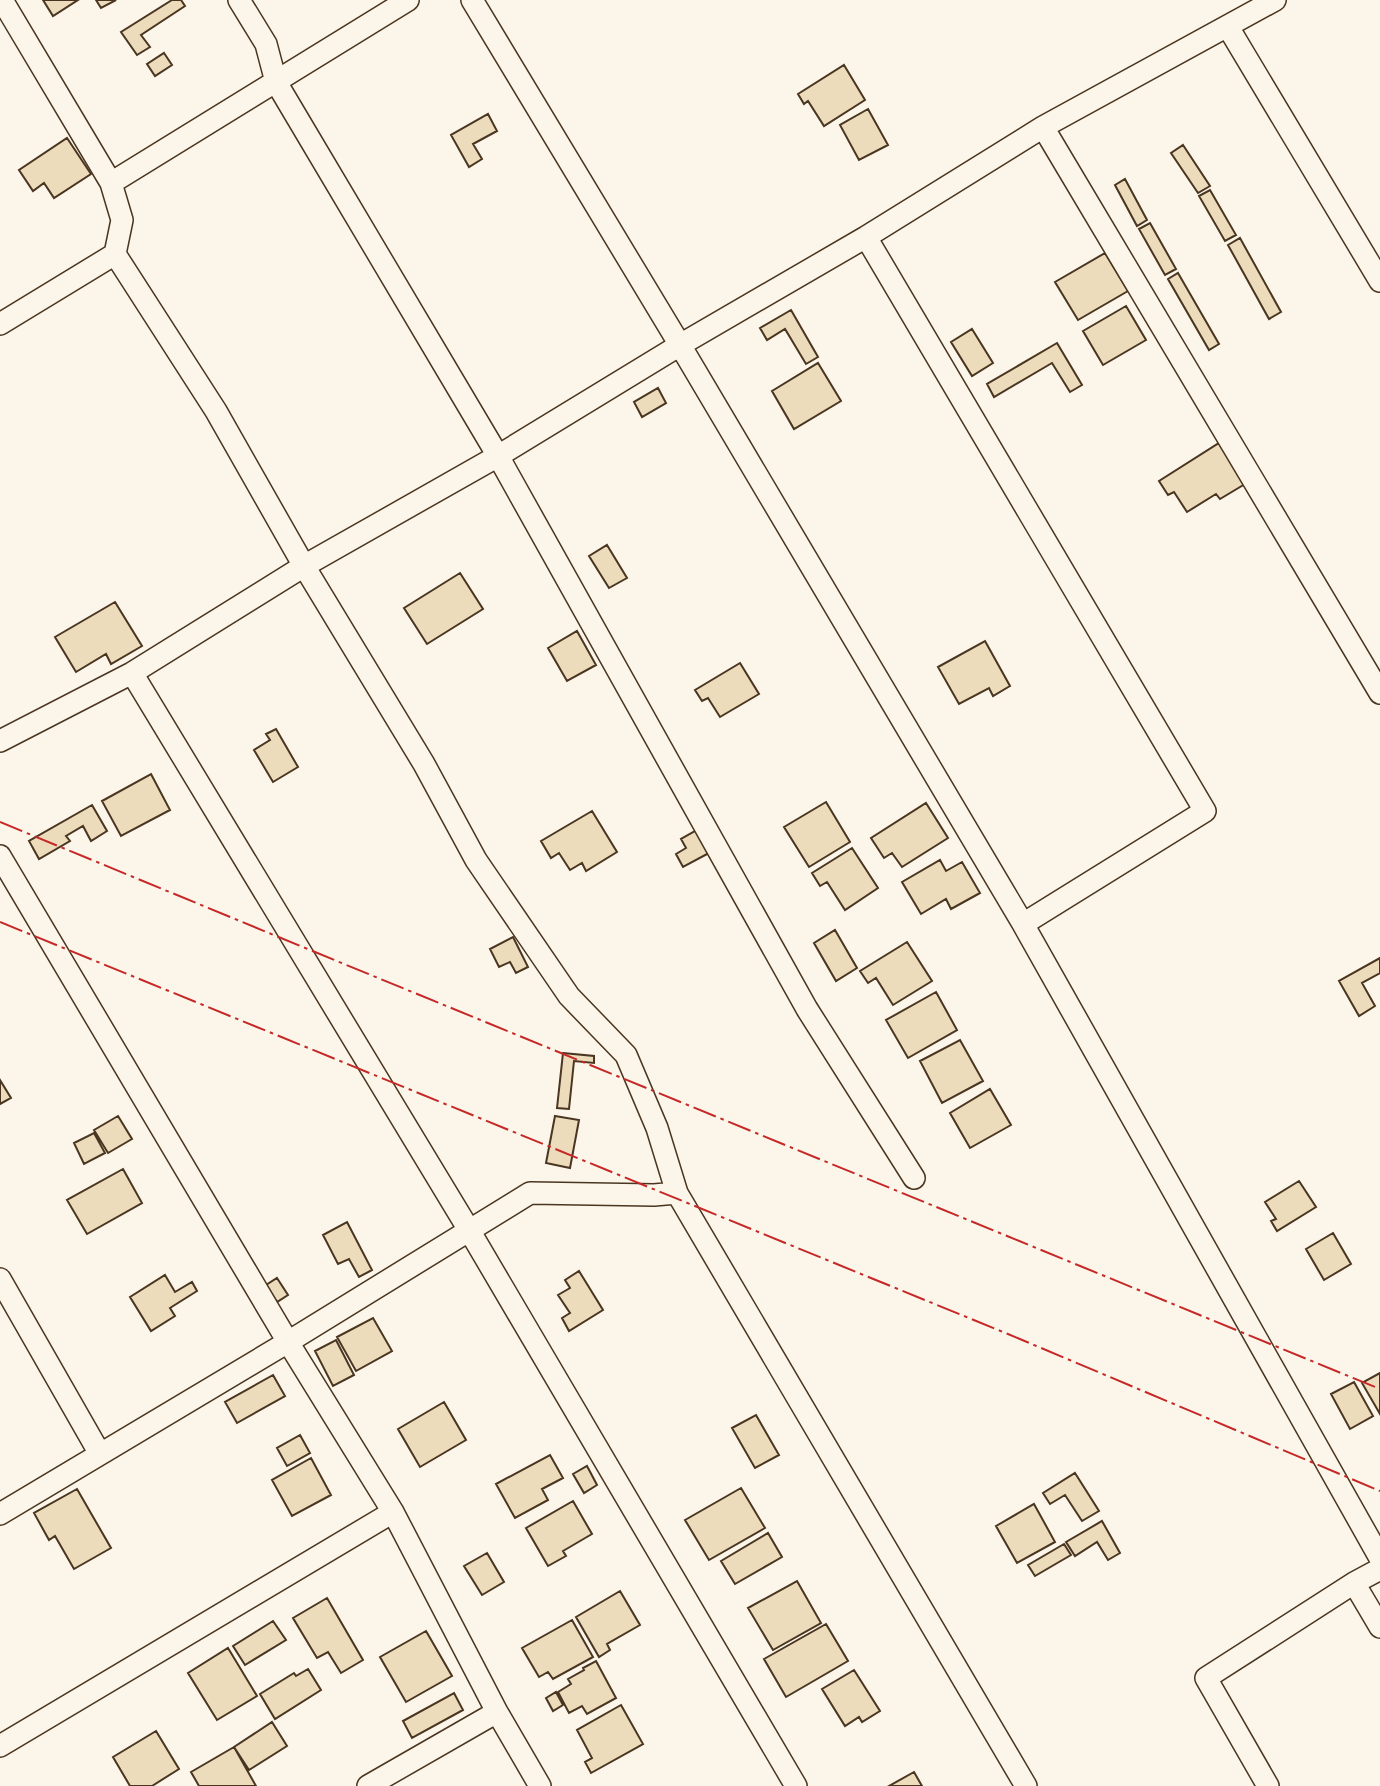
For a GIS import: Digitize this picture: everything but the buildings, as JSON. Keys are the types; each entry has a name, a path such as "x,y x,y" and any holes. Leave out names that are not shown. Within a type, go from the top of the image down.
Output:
{"street":[{"path":"2,0 111,183 122,220 116,254 216,411 304,566 424,764 476,860 569,996 626,1055 657,1128 677,1193 1026,1786"},
{"path":"239,0 266,44 276,82 498,456 807,1009 914,1178"},
{"path":"111,183 408,0"},
{"path":"472,0 1024,924 1380,1558"},
{"path":"0,741 132,673 304,566 498,456 680,345 866,237 1043,127 1275,0"},
{"path":"1228,27 1380,281"},
{"path":"1043,127 1380,693"},
{"path":"866,237 1205,811 1024,924"},
{"path":"0,324 116,254"},
{"path":"132,673 469,1230 796,1786"},
{"path":"0,856 288,1342 393,1512 497,1712 540,1786"},
{"path":"0,1514 530,1193 677,1193"},
{"path":"0,1279 100,1454"},
{"path":"0,1746 393,1512"},
{"path":"1268,1786 1206,1678 1380,1569"},
{"path":"1354,1583 1380,1627"},
{"path":"368,1786 497,1712"}],"power":[{"path":"0,822 1380,1389"},
{"path":"0,922 1008,1334 1380,1491"}]}
